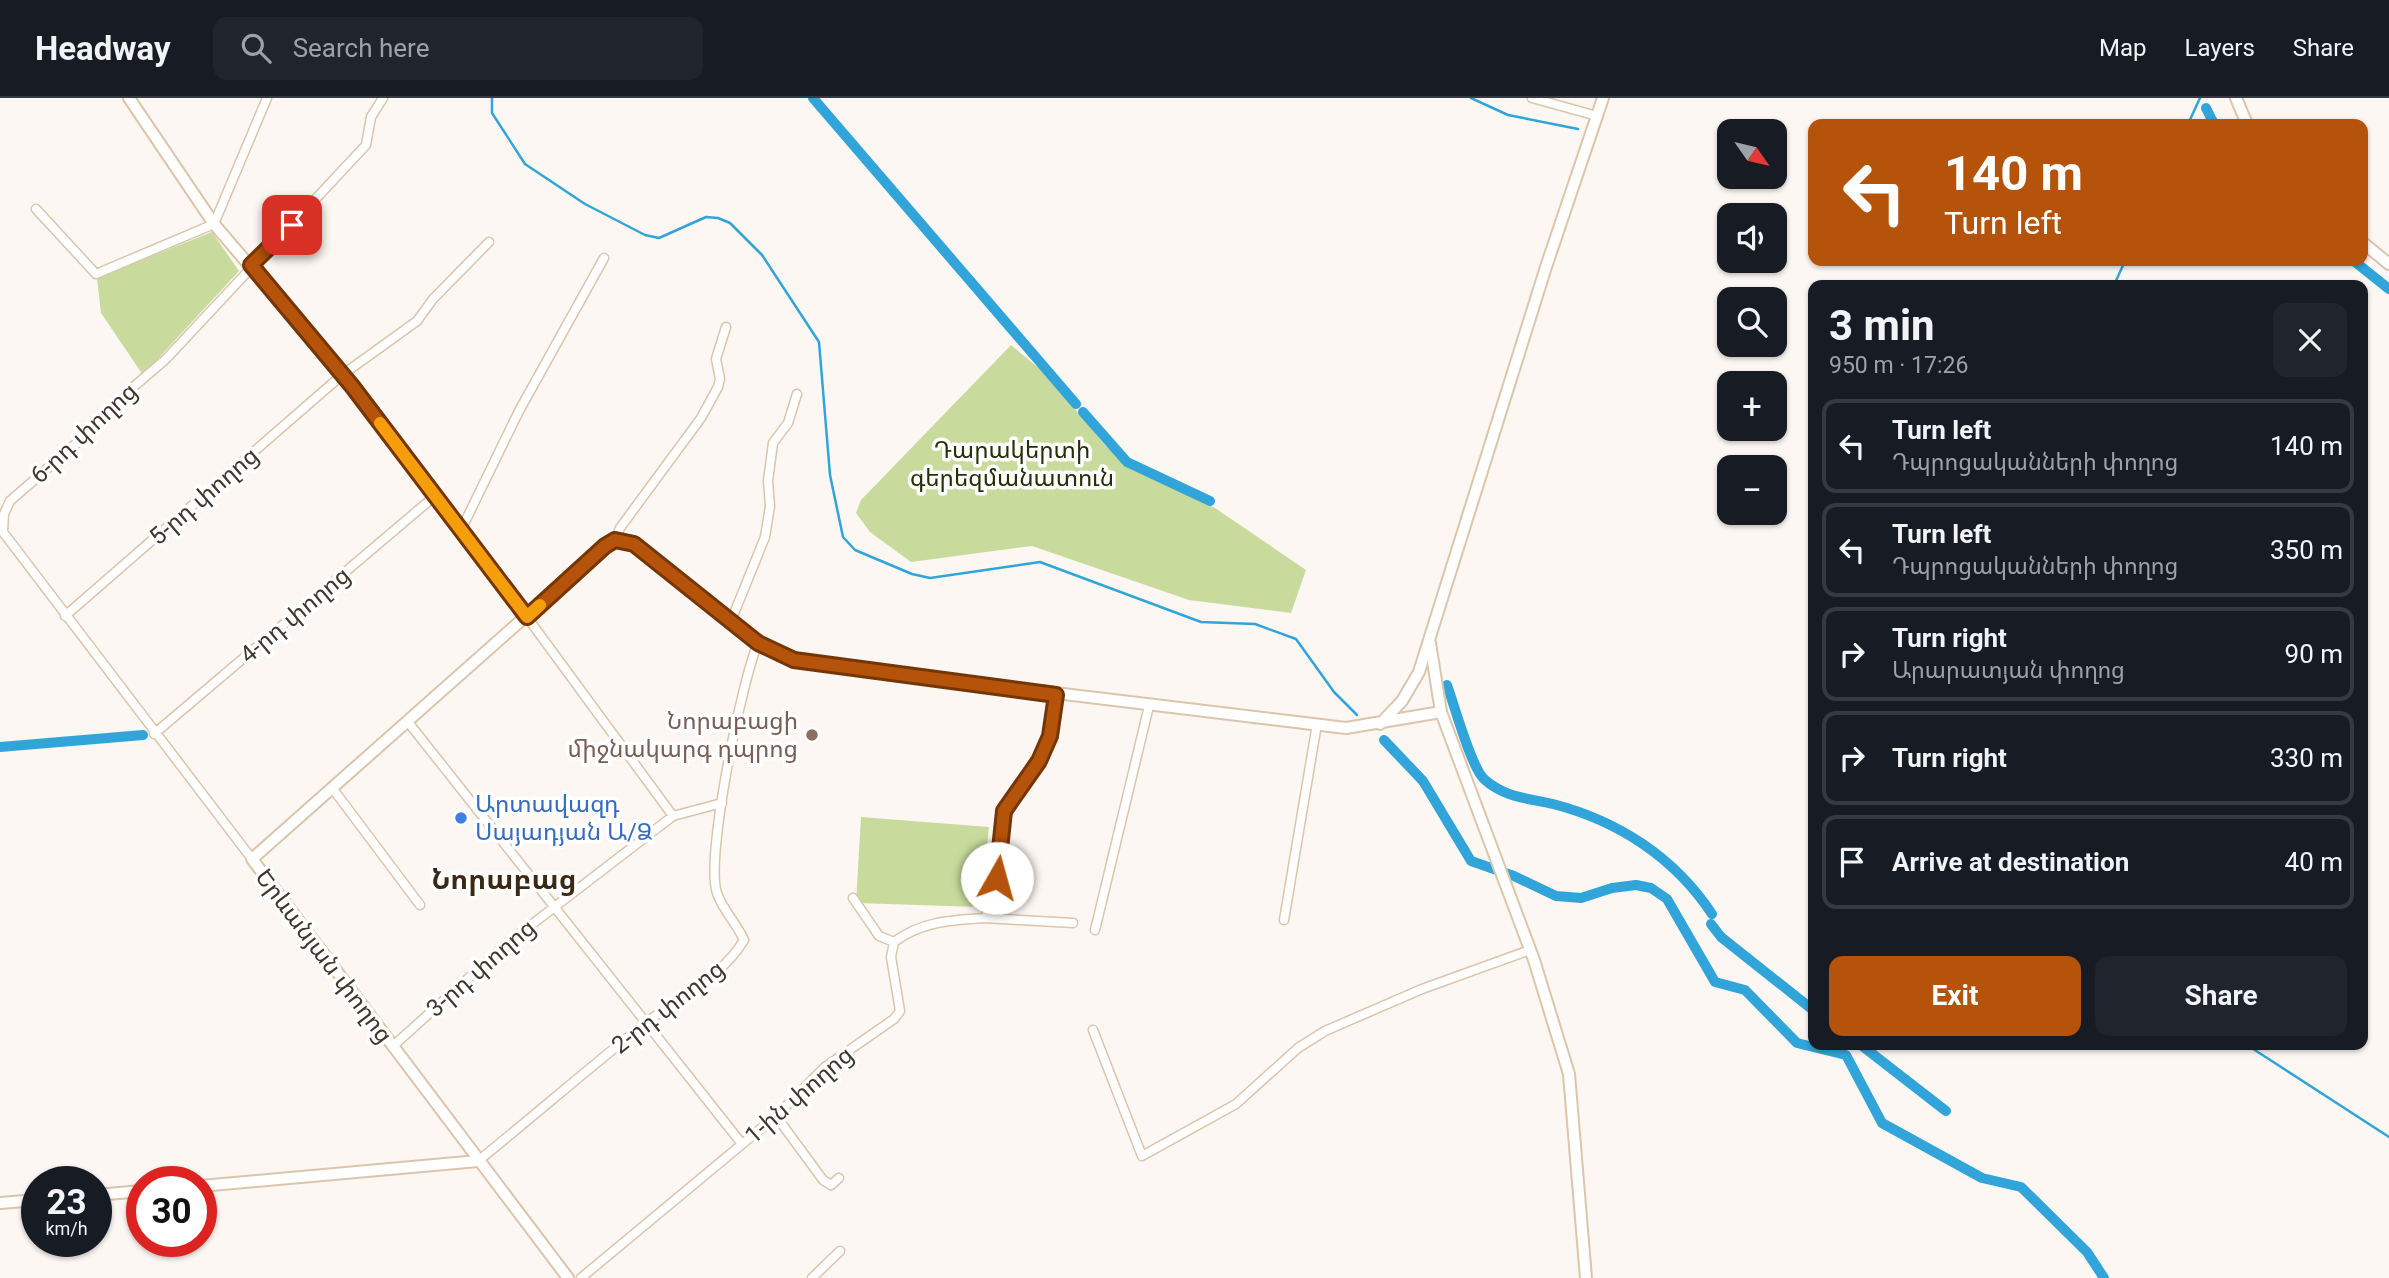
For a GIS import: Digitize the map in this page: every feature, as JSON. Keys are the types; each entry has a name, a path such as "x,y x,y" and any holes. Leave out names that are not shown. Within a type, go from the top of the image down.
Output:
{"main road":[{"path":"129,98 215,224 342,376 436,495 527,617"},
{"path":"1380,724 1402,701 1419,672 1584,150 1603,98"},
{"path":"2236,98 2245,119"},
{"path":"2368,247 2389,264"},
{"path":"615,540 634,544 647,552 758,643 806,663 1346,728 1441,712"},
{"name":"Երևանյան փողոց","path":"568,1278 252,859 615,540"},
{"path":"1429,638 1441,712 1530,950 1569,1074 1586,1278"},
{"path":"217,1185 478,1161"},
{"path":"0,1203 21,1201"}],"street":[{"path":"36,209 96,274 215,224 267,98"},
{"name":"6-րդ փողոց","path":"252,859 154,734 4,532 6,509 10,501 110,415 131,389 166,359 366,145 370,117 383,98"},
{"path":"1532,98 1597,116"},
{"name":"5-րդ փողոց","path":"65,616 342,376 416,321 433,299 489,242"},
{"path":"461,530 519,411 604,258"},
{"path":"615,540 620,528 701,418 718,387 720,379 716,359 726,327"},
{"path":"731,621 765,537 770,506 768,481 774,443 788,423 797,394"},
{"name":"4-րդ փողոց","path":"154,734 436,495"},
{"path":"527,617 673,816 722,803"},
{"name":"2-րդ փողոց","path":"478,1161 647,1022 708,978 737,952 744,940 716,893 722,803 732,740 758,643"},
{"path":"985,918 995,894 1004,811 1039,761 1050,736 1056,695"},
{"path":"1096,930 1150,706"},
{"path":"408,722 742,1143"},
{"path":"1284,920 1317,724"},
{"path":"333,789 420,905"},
{"name":"3-րդ փողոց","path":"392,1047 505,945 673,816"},
{"path":"853,898 879,936 894,942 909,931 930,923 985,918 1073,923"},
{"name":"1-ին փողոց","path":"581,1278 776,1116 825,1067 883,1028 900,1011 891,957 894,942"},
{"path":"1093,1030 1142,1156 1236,1104 1298,1048 1325,1031 1422,989 1530,950"},
{"path":"776,1116 823,1180 831,1185 839,1178"},
{"path":"812,1278 840,1251"}],"green space":[{"path":"212,232 239,271 143,375 101,313 97,278"},
{"name":"Դարակերտի գերեզմանատուն","path":"1011,345 1047,375 1104,444 1128,467 1215,508 1306,570 1291,613 1189,600 1032,546 911,562 870,532 856,513 861,500"},
{"path":"861,817 989,827 980,907 856,903"}],"waterway":[{"path":"492,98 492,113 525,164 585,204 645,235 659,238 706,217 718,218 730,223 762,255 819,342 830,475 843,537 855,550 912,574 930,578 1040,562 1201,622 1255,624 1296,639 1334,692 1357,715"},
{"path":"813,98 1076,404"},
{"path":"1471,98 1508,115 1578,129"},
{"path":"2190,119 2200,98"},
{"path":"2206,108 2212,119"},
{"path":"2116,280 2123,266"},
{"path":"2360,266 2389,289"},
{"path":"1083,412 1127,462 1210,501"},
{"path":"1447,685 1468,749 1484,779 1508,794 1577,811 1623,832 1663,859 1681,876 1712,914"},
{"path":"0,747 143,735"},
{"path":"1384,740 1423,781 1471,861 1514,876 1556,896 1581,898 1612,888 1636,885 1651,888 1667,899 1715,982 1745,990 1797,1043 1808,1046"},
{"path":"1711,924 1721,937 1808,1006"},
{"path":"1826,1050 1846,1055 1882,1123 1982,1178 2021,1187 2087,1252 2104,1278"},
{"path":"1867,1050 1946,1111"},
{"path":"2255,1050 2389,1137"}],"slow traffic":[{"path":"380,423 527,617 540,605"}],"place":[{"name":"Նորաբացի միջնակարգ դպրոց","path":"812,735"},
{"name":"Արտավազդ Սայադյան Ա/Ձ","path":"461,818"}],"district":[{"name":"Նորաբաց","path":"504,879"}],"route":[{"path":"292,225 251,265 352,386 527,617 605,546 615,540 624,540 647,552 758,643 794,660 844,669 1056,695 1050,736 1039,761 1004,811 997,878"}]}
